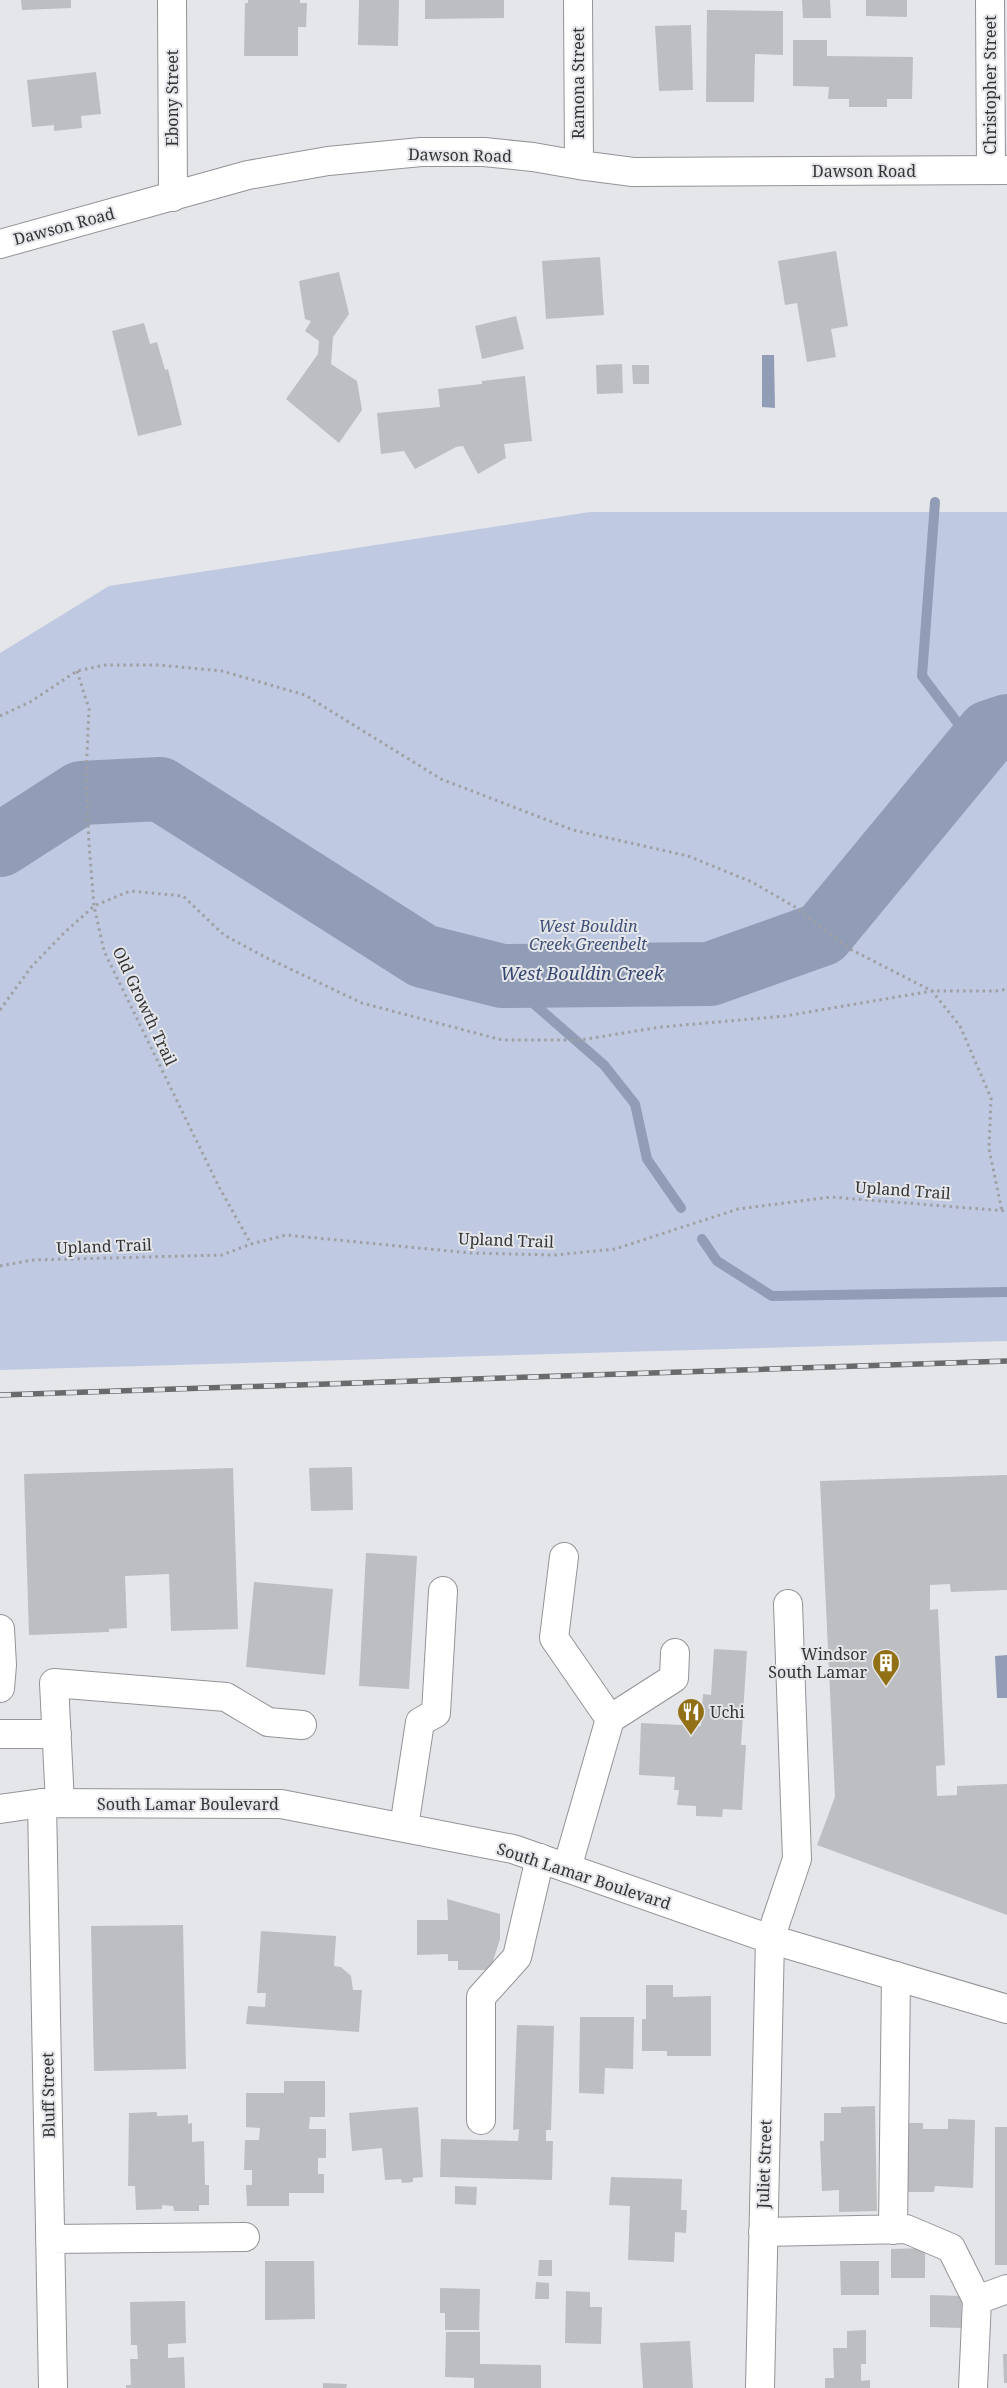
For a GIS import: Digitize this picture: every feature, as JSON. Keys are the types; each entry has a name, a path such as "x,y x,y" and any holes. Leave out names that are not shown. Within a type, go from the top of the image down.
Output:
{"street":[{"name":"Ebony Street","path":"172,0 173,197"},
{"name":"Ramona Street","path":"578,0 579,166"},
{"name":"Christopher Street","path":"990,0 999,170"},
{"name":"Dawson Road","path":"0,244 248,175 328,160 421,152 484,152 533,157 579,166 633,172 999,170"},
{"path":"564,1557 554,1638 610,1718"},
{"path":"404,1827 420,1722 436,1713 443,1591"},
{"name":"Juliet Street","path":"760,2388 770,1939 797,1859 788,1604"},
{"path":"0,1629 2,1665 0,1688"},
{"path":"567,1868 610,1718 674,1678 675,1653"},
{"name":"Bluff Street","path":"53,2388 50,2239 51,1803 57,1734 54,1682 226,1697 268,1722 302,1725"},
{"path":"0,1734 57,1734"},
{"name":"South Lamar Boulevard","path":"0,1809 51,1803 281,1804 404,1827 513,1849 770,1939 1007,2009"},
{"path":"481,2120 481,1997 517,1957 540,1858"},
{"path":"893,2230 896,1976"},
{"path":"763,2232 906,2229 951,2248 977,2300 973,2388"},
{"path":"50,2239 245,2237"},
{"path":"977,2300 1007,2290"}],"path":[{"path":"0,716 30,702 77,670 105,665 150,665 222,671 305,695 441,779 574,830 688,856 752,882 795,907 848,948 932,991 960,1026 991,1098 989,1149 1002,1211"},
{"name":"Old Growth Trail","path":"77,670 89,709 86,776 94,906 104,951 219,1187 251,1244"},
{"path":"0,1010 32,966 64,933 94,906 130,891 183,896 224,934 265,958 362,1004 502,1040 580,1040 662,1026 785,1016 932,991 996,991 1007,988"},
{"name":"Upland Trail","path":"0,1266 32,1260 222,1255 251,1244 286,1235 470,1253 555,1255 615,1249 738,1209 831,1197 1007,1211"}],"green space":[{"name":"West Bouldin Creek Greenbelt","path":"590,512 1007,512 1007,1341 0,1370 0,653 109,586"}],"shaded area":[{"path":"762,355 774,355 775,408 762,407"},
{"path":"1007,1655 1007,1698 997,1698 995,1656"}],"building":[{"path":"21,0 71,0 71,8 22,10"},
{"path":"248,0 300,0 300,3 307,3 306,27 298,27 298,56 244,56 245,3 248,3"},
{"path":"359,0 399,0 398,46 358,45"},
{"path":"425,0 504,0 504,18 425,19"},
{"path":"802,0 830,0 831,18 803,18"},
{"path":"866,0 907,0 907,17 866,16"},
{"path":"707,10 783,11 783,55 755,54 754,102 706,102"},
{"path":"691,25 693,90 659,91 655,26"},
{"path":"793,40 827,40 827,56 913,57 912,99 887,99 887,107 849,107 849,99 828,99 829,87 793,86"},
{"path":"96,72 101,114 81,116 82,128 54,131 54,125 32,127 27,80"},
{"path":"836,251 848,326 831,329 836,357 807,362 797,303 785,305 778,261"},
{"path":"600,257 604,315 546,319 542,261"},
{"path":"339,272 349,314 333,337 331,364 357,381 362,410 339,443 286,399 318,354 319,341 305,331 311,321 305,319 299,281"},
{"path":"516,316 524,349 482,359 475,326"},
{"path":"144,323 150,344 157,342 165,370 168,369 182,425 138,436 112,331"},
{"path":"622,364 623,393 597,394 596,365"},
{"path":"632,365 649,365 649,384 633,384"},
{"path":"525,376 532,441 504,444 506,458 478,474 463,446 456,447 415,469 404,451 381,454 377,413 440,407 438,389 482,384 482,381"},
{"path":"352,1467 353,1510 311,1511 309,1468"},
{"path":"233,1468 238,1629 171,1631 169,1574 125,1576 127,1628 109,1629 109,1632 29,1635 24,1474"},
{"name":"Windsor South Lamar","path":"1007,1475 1007,1590 951,1592 950,1584 930,1585 930,1610 938,1609 945,1765 936,1766 937,1796 957,1795 957,1786 1007,1784 1007,1915 817,1845 835,1797 820,1481"},
{"path":"366,1553 417,1556 409,1689 359,1686"},
{"path":"254,1582 333,1589 325,1675 246,1667"},
{"name":"Uchi","path":"714,1649 747,1651 741,1745 746,1745 742,1810 723,1809 722,1817 696,1816 696,1806 677,1805 679,1790 674,1790 675,1777 639,1775 641,1723 701,1726 703,1694 711,1695"},
{"path":"447,1899 500,1914 500,1939 493,1961 493,1970 458,1970 458,1961 448,1961 448,1954 417,1955 417,1920 448,1920"},
{"path":"183,1925 186,2069 94,2071 91,1926"},
{"path":"261,1931 336,1936 334,1966 341,1967 351,1976 353,1990 362,1990 359,2032 246,2024 248,2006 265,2007 266,1993 257,1993"},
{"path":"646,1985 673,1985 673,1997 711,1996 711,2056 667,2056 667,2051 642,2051 642,2019 646,2019"},
{"path":"580,2017 634,2017 633,2069 605,2068 604,2094 579,2093"},
{"path":"517,2025 554,2026 551,2130 546,2130 546,2141 553,2141 552,2180 440,2177 441,2139 518,2141 519,2129 513,2130"},
{"path":"284,2081 325,2081 325,2117 310,2117 309,2129 326,2129 326,2158 318,2158 318,2174 324,2174 324,2193 289,2193 289,2206 247,2206 246,2185 252,2185 252,2170 244,2170 245,2140 259,2140 260,2128 246,2127 246,2093 284,2093"},
{"path":"875,2106 877,2211 839,2212 839,2190 822,2191 820,2141 824,2141 824,2113 841,2113 841,2107"},
{"path":"418,2107 423,2177 413,2178 413,2182 402,2183 401,2179 385,2180 382,2148 352,2151 349,2113"},
{"path":"157,2112 157,2116 188,2115 188,2124 192,2123 192,2142 204,2141 205,2185 209,2185 209,2205 199,2205 199,2211 174,2211 173,2206 162,2205 162,2209 136,2210 135,2186 128,2186 129,2113"},
{"path":"948,2119 975,2120 973,2188 935,2186 934,2192 903,2192 904,2123 923,2123 923,2129 948,2129"},
{"path":"995,2127 1007,2127 1007,2265 995,2265"},
{"path":"611,2177 682,2179 681,2210 687,2210 686,2233 675,2232 674,2262 628,2260 630,2206 609,2205"},
{"path":"455,2186 477,2187 476,2205 455,2204"},
{"path":"925,2248 925,2278 891,2278 891,2249"},
{"path":"539,2260 552,2260 552,2276 538,2276"},
{"path":"265,2261 314,2261 315,2319 265,2320"},
{"path":"840,2261 879,2261 879,2295 841,2295"},
{"path":"536,2282 549,2283 549,2299 535,2299"},
{"path":"440,2288 480,2289 479,2330 445,2330 445,2313 440,2313"},
{"path":"566,2291 590,2292 590,2307 602,2307 601,2344 565,2343"},
{"path":"930,2295 962,2296 961,2328 930,2327"},
{"path":"185,2301 186,2343 168,2344 168,2358 184,2357 185,2388 126,2388 126,2385 131,2385 130,2359 138,2359 137,2345 131,2345 130,2302"},
{"path":"866,2330 866,2364 861,2364 861,2381 870,2380 870,2388 825,2388 825,2378 834,2378 833,2348 847,2348 847,2331"},
{"path":"446,2332 480,2332 480,2364 541,2365 541,2388 474,2388 474,2378 445,2377"},
{"path":"690,2341 693,2388 643,2388 640,2343"},
{"path":"1003,2354 1007,2354 1007,2383 1004,2383"},
{"path":"323,2383 347,2384 346,2388 323,2388"}],"waterway":[{"path":"935,502 922,676 976,747"},
{"name":"West Bouldin Creek","path":"0,845 81,793 160,789 423,956 502,976 710,974 822,934 989,732 1007,726"},
{"path":"502,976 604,1065 635,1104 647,1159 681,1208"},
{"path":"702,1239 717,1261 772,1296 1007,1292"}],"railway":[{"path":"0,1395 1007,1361"}],"place":[{"name":"Windsor South Lamar","path":"886,1687"},
{"name":"Uchi","path":"691,1736"}]}
